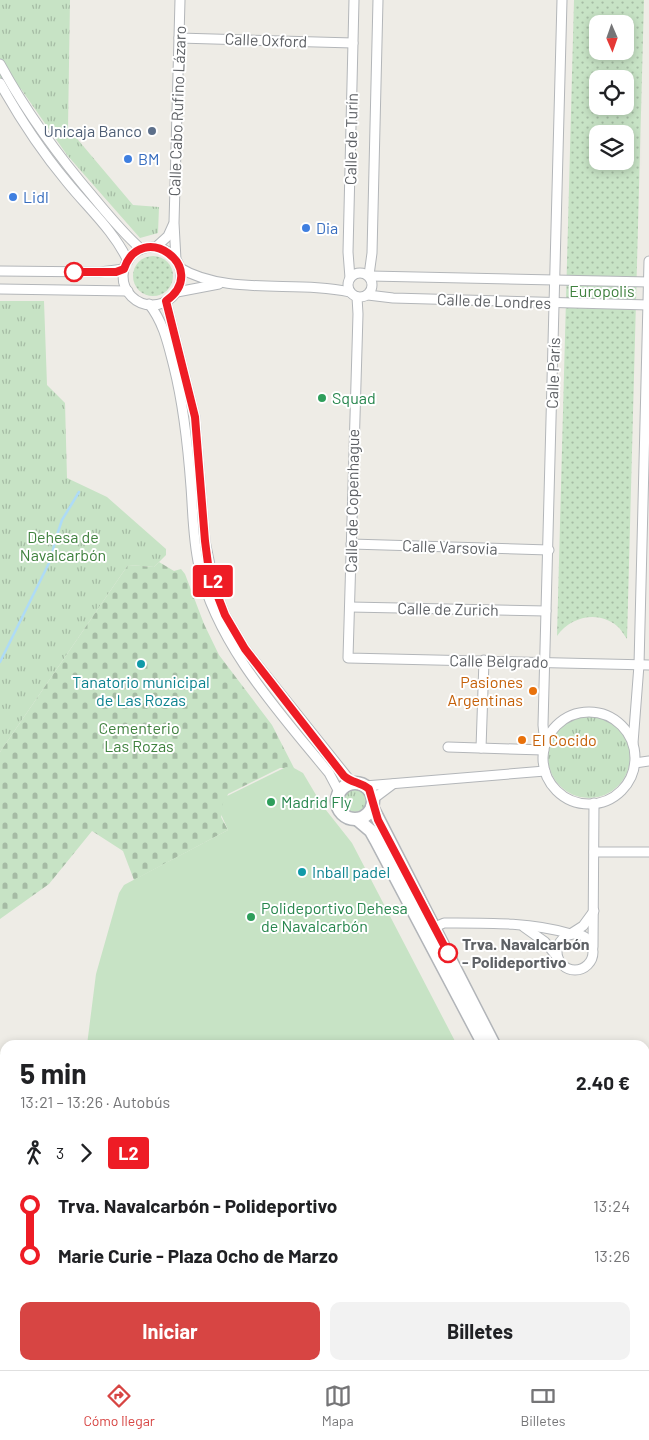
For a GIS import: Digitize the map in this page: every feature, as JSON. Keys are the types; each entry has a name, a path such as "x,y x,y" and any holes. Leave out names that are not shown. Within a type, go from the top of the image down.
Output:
{"street":[{"name":"Calle Cabo Rufino Lázaro","path":"178,264 174,222 180,0"},
{"name":"Calle de Turín","path":"354,0 348,252 350,278 360,295 373,286 369,276 372,253 378,0"},
{"name":"Calle París","path":"544,747 543,725 562,0"},
{"name":"Calle Oxford","path":"179,38 353,43"},
{"path":"0,64 41,130 74,174 123,232 141,249"},
{"path":"0,83 32,135 65,180 116,238 126,265 124,277 128,291 140,302 149,304 166,301 176,292 181,276 178,264"},
{"path":"156,247 168,236 174,222"},
{"path":"0,271 100,272 126,265 141,249 156,247 168,251 178,264 197,277 221,283 325,286"},
{"path":"633,743 627,731 618,722 607,716 595,712 570,716 554,728 544,747 545,771 550,782 559,792 581,803 594,803 604,801 622,790 628,782 635,762 633,743 639,665 649,260"},
{"name":"Calle de Londres","path":"325,286 350,278 357,273 369,276 649,282"},
{"path":"176,292 221,283"},
{"name":"Calle de Londres","path":"325,286 360,295 393,298 648,305"},
{"path":"0,289 128,291"},
{"name":"Calle de Copenhague","path":"348,658 360,295"},
{"path":"166,301 195,417 208,564 225,615 245,649 373,803 492,1040"},
{"path":"149,304 163,326 179,386 189,454 196,550 206,591 217,620 236,654 329,773 339,792"},
{"name":"Calle Varsovia","path":"351,544 549,550"},
{"name":"Calle de Zurich","path":"350,607 546,611"},
{"name":"Calle Belgrado","path":"348,658 649,665"},
{"path":"481,748 484,660"},
{"path":"448,747 544,747"},
{"path":"635,762 649,761"},
{"path":"481,1040 371,831 358,820 347,818 339,811 336,801 339,792 345,786 358,784 393,784 545,771"},
{"path":"358,820 369,813 373,803 393,784"},
{"path":"524,926 545,942 570,969 578,970 588,966 593,957 594,803"},
{"path":"594,852 649,852"},
{"path":"558,958 559,943 564,937 583,926 594,910"},
{"path":"435,927 444,923 549,927 572,934 581,934 588,939 593,947"}],"green space":[{"path":"0,0 70,0 68,128 133,205 159,207 158,233 140,238 67,155 21,89 0,90"},
{"name":"Europolis","path":"574,0 644,0 627,639 618,627 610,621 601,618 593,617 577,620 563,629 557,636"},
{"path":"153,256 167,262 173,276 167,290 153,296 139,290 133,276 139,262"},
{"name":"Dehesa de Navalcarbón","path":"0,301 44,301 47,385 65,403 67,478 107,497 166,549 166,555 154,567 128,565 0,752"},
{"name":"Cementerio Las Rozas","path":"159,562 174,571 181,569 185,574 204,624 219,655 272,725 294,768 280,768 228,794 221,817 228,830 134,880 123,851 92,831 49,884 0,919 0,752 128,565 154,567"},
{"path":"589,716 605,719 618,728 627,741 630,757 627,773 618,786 605,795 589,798 573,795 560,786 551,773 548,757 551,741 560,728 573,719"},
{"name":"Polideportivo Dehesa de Navalcarbón","path":"286,767 294,768 303,773 322,805 352,843 454,1040 88,1040 96,974 119,893 124,885 228,830 220,812 225,797"},
{"path":"355,790 363,793 366,801 363,809 355,812 347,809 344,801 347,793"}],"waterway":[{"path":"0,662 51,559 62,520 79,492"}],"bus line":[{"name":"L2","path":"74,272 116,272 124,269 134,254 141,249 149,247 168,251 179,264 180,284 172,297 166,301 189,384 195,417 208,564 225,615 245,649 344,776 352,783 361,784 369,789 373,799 372,807 378,820 448,953"}],"place":[{"name":"Unicaja Banco","path":"152,131"},
{"name":"BM","path":"128,159"},
{"name":"Lidl","path":"13,197"},
{"name":"Dia","path":"306,228"},
{"name":"Squad","path":"322,398"},
{"name":"Tanatorio municipal de Las Rozas","path":"141,664"},
{"name":"Pasiones Argentinas","path":"533,691"},
{"name":"El Cocido","path":"522,740"},
{"name":"Madrid Fly","path":"271,802"},
{"name":"Inball padel","path":"302,872"},
{"name":"Polideportivo Dehesa de Navalcarbón","path":"251,917"},
{"name":"Trva. Navalcarbón - Polideportivo","path":"448,953"}]}
